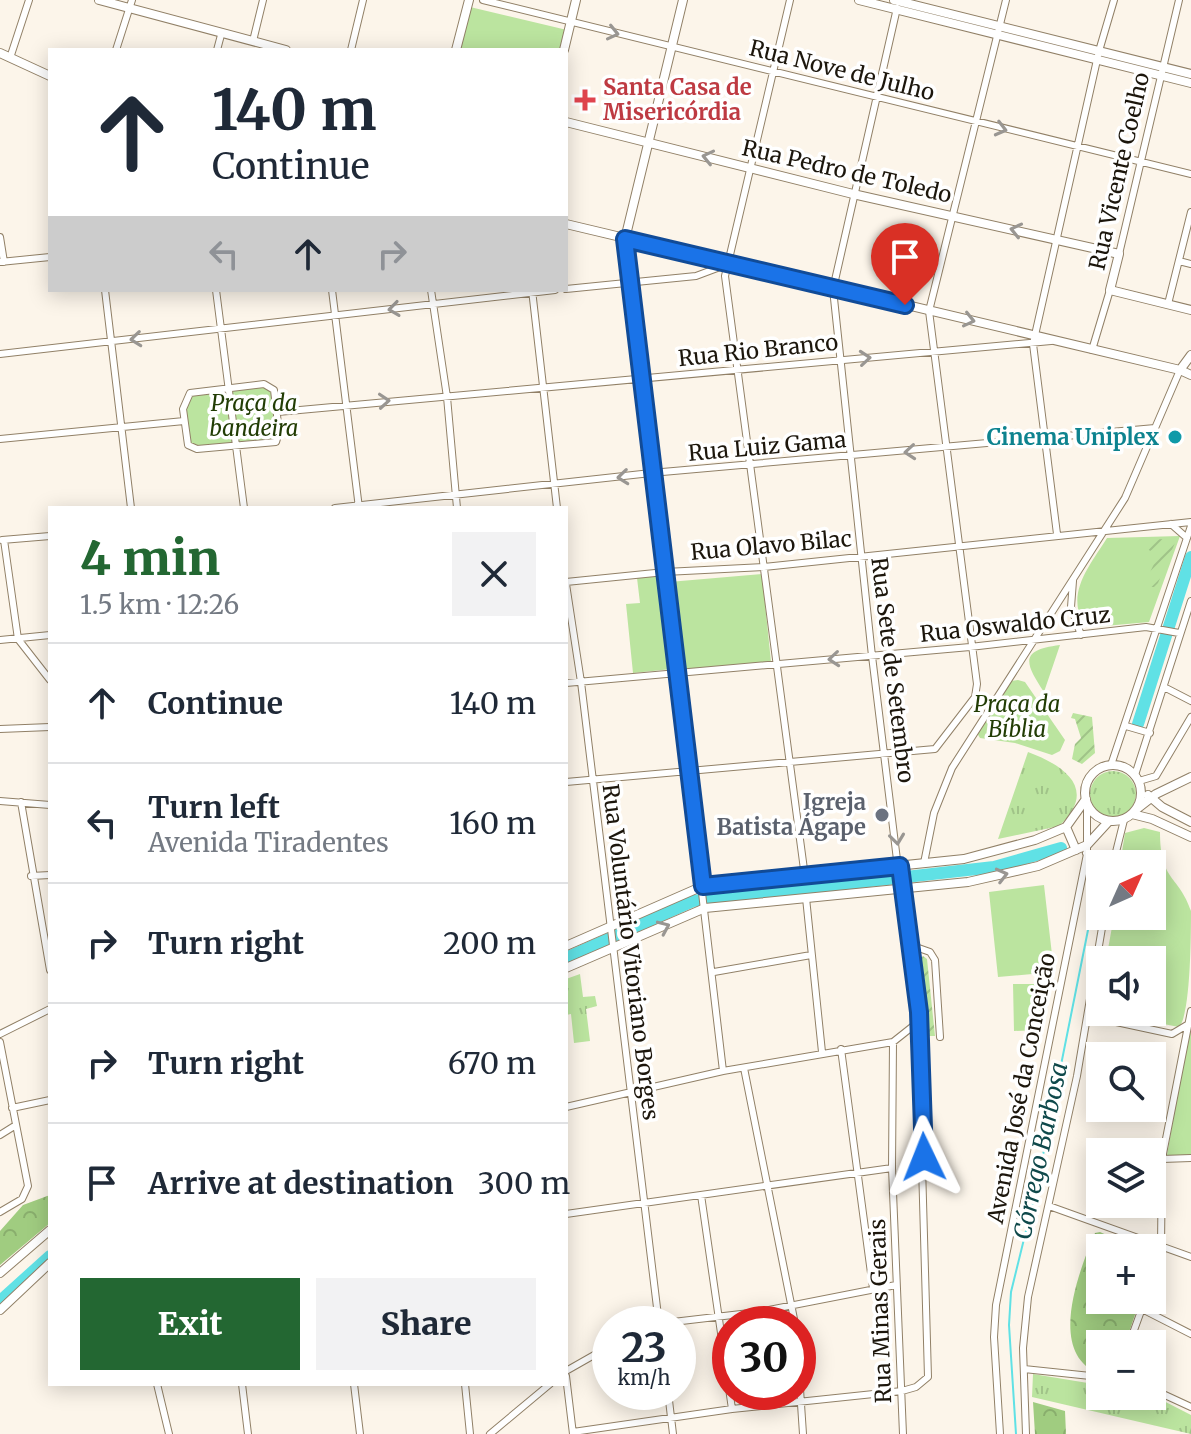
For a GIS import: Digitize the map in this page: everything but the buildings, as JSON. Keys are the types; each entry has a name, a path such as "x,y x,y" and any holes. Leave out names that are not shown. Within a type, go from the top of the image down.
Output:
{"main road":[{"path":"99,0 130,5 221,35 279,48"},
{"path":"457,48 469,0"},
{"path":"565,48 576,0"},
{"path":"625,239 683,0"},
{"path":"859,0 881,6 909,4 998,31"},
{"path":"896,3 1160,71 1191,83"},
{"path":"0,53 48,75"},
{"path":"1160,71 1191,74"},
{"name":"Rua Pedro de Toledo","path":"568,123 853,194 1119,254"},
{"path":"568,225 929,311 1033,340 1092,350 1191,375"},
{"name":"Rua Vicente Coelho","path":"1110,290 1119,254"},
{"path":"1110,290 1191,310"},
{"path":"1180,370 1191,355"},
{"path":"568,945 703,889 964,859 1035,840 1066,827 1086,801 1090,778 1100,768 1111,765 1124,767 1151,798 1191,822"},
{"path":"568,967 705,906 991,878 1038,866 1083,849 1109,821 1131,814 1151,798 1191,777"},
{"path":"1131,814 1138,781"},
{"path":"1086,801 1095,815 1109,821"},
{"path":"1131,814 1152,819 1191,837"},
{"path":"1066,827 1083,849"},
{"path":"1,1271 48,1232"},
{"path":"0,1310 48,1265"}],"street":[{"path":"10,58 29,0"},
{"path":"253,41 263,0"},
{"path":"351,48 363,0"},
{"name":"Rua Nove de Julho","path":"483,0 1191,174"},
{"path":"790,0 725,276 805,877"},
{"path":"568,782 935,749 975,697 977,684 970,647 961,545 929,311 1006,0"},
{"path":"1057,534 1033,340 1098,56 1114,0"},
{"name":"Rua Vicente Coelho","path":"1119,254 1179,0"},
{"name":"Rua Sete de Setembro","path":"896,3 833,289 860,556 910,945 917,1023 930,1370 923,1383 902,1391"},
{"path":"117,48 130,5"},
{"path":"218,48 221,35"},
{"path":"1168,304 1191,212"},
{"path":"0,237 2,262 48,257"},
{"path":"625,239 714,972 723,1071"},
{"path":"1179,261 1191,264"},
{"path":"568,289 696,276 728,264"},
{"name":"Rua Vicente Coelho","path":"1092,350 1110,290"},
{"path":"105,292 131,506"},
{"path":"216,292 244,506"},
{"path":"332,292 359,506"},
{"path":"431,292 447,397 457,506"},
{"path":"0,354 334,317 524,292"},
{"path":"532,292 557,506"},
{"name":"Rua Rio Branco","path":"278,412 738,371 1033,340"},
{"path":"924,863 934,813 952,768 1125,498 1180,370"},
{"path":"271,387 278,412 276,442 191,448 184,421 184,399 190,393 271,387"},
{"path":"0,439 184,421"},
{"name":"Rua Luiz Gama","path":"368,506 651,473 948,449 1155,428"},
{"path":"1171,524 1187,538"},
{"path":"1111,765 1191,524"},
{"name":"Rua Olavo Bilac","path":"568,583 665,572 764,567 1057,534 1191,524"},
{"path":"48,536 2,540 18,639 48,677"},
{"path":"1074,574 1071,607 1081,635"},
{"name":"Rua Voluntário Vitoriano Borges","path":"568,596 656,1306"},
{"path":"1191,601 1177,632 1138,781 1156,776 1191,717"},
{"name":"Rua Oswaldo Cruz","path":"568,683 970,647 1159,626 1177,632"},
{"path":"0,640 48,635"},
{"path":"1164,687 1191,701"},
{"path":"1126,726 1150,733"},
{"path":"0,729 48,727"},
{"path":"0,801 48,805"},
{"name":"Avenida José da Conceição","path":"1000,1434 996,1305 1083,849 1086,801"},
{"path":"21,802 31,876 48,960"},
{"path":"1116,850 1131,814"},
{"path":"31,876 48,875"},
{"path":"806,898 822,1052"},
{"path":"1026,1434 1024,1369 1028,1297 1049,1206 1101,930"},
{"path":"910,945 930,952 935,960 940,1037"},
{"path":"714,972 811,955"},
{"path":"0,1034 48,1010"},
{"path":"1166,1138 1191,1011"},
{"path":"568,1107 723,1071 893,1042 917,1023"},
{"path":"1135,1026 1172,1034 1187,1025"},
{"path":"0,1042 28,1186 26,1194 0,1212"},
{"name":"Rua Minas Gerais","path":"893,1042 892,1168 903,1434"},
{"path":"841,1049 873,1288"},
{"path":"744,1068 765,1186 794,1305"},
{"path":"12,1108 48,1100"},
{"path":"0,1135 16,1125"},
{"path":"1166,1159 1191,1158"},
{"path":"568,1214 892,1168"},
{"path":"701,1195 718,1306"},
{"path":"1049,1206 1132,1234"},
{"path":"1166,1246 1191,1257"},
{"path":"1179,1251 1191,1250"},
{"path":"787,1306 896,1285"},
{"path":"1152,1314 1191,1334"},
{"path":"568,1373 592,1357"},
{"path":"1024,1369 1086,1376"},
{"path":"157,1386 169,1434"},
{"path":"242,1386 248,1434"},
{"path":"354,1386 360,1434"},
{"path":"465,1386 470,1434"},
{"path":"490,1434 548,1386"},
{"path":"567,1386 573,1433 725,1410"},
{"path":"816,1400 902,1391"},
{"path":"1166,1395 1191,1407"},
{"path":"671,1410 673,1434"},
{"path":"802,1410 803,1434"}],"green space":[{"path":"470,7 567,30 562,48 459,48"},
{"name":"Praça da bandeira","path":"264,385 271,388 278,439 235,446 228,389"},
{"name":"Praça da bandeira","path":"226,389 233,446 192,447 184,415 187,396"},
{"path":"1180,536 1149,622 1094,627 1083,622 1078,611 1079,589 1107,538"},
{"path":"1177,538 1158,583 1154,587 1143,587 1163,545 1150,551 1146,546 1149,540"},
{"path":"762,574 771,662 678,671 669,582"},
{"path":"664,575 672,669 633,673 626,604 640,603 637,578"},
{"path":"1060,645 1044,692 1032,673 1030,659 1038,650"},
{"name":"Praça da Bíblia","path":"1011,681 1025,682 1065,740 1060,751 1052,755 1015,743 980,738 977,733"},
{"path":"1073,713 1092,717 1095,753 1082,764 1072,759 1075,744 1081,738 1075,719 1071,718"},
{"path":"1028,752 1065,772 1076,790 1076,801 1059,826 998,839"},
{"path":"1113,771 1130,777 1136,794 1130,811 1113,817 1096,811 1090,794 1096,777"},
{"path":"1144,828 1160,832 1161,850 1122,850 1125,833"},
{"path":"1166,867 1191,911 1188,990 1179,1027 1166,1024 1166,946 1109,946 1111,930 1166,930"},
{"path":"1044,885 1054,972 998,977 989,892"},
{"path":"923,956 927,959 935,1036 926,1036 920,959"},
{"path":"580,974 583,997 595,996 597,1006 586,1009 590,1041 574,1043 571,1014 568,1015 568,978"},
{"path":"1013,984 1040,984 1041,1030 1014,1031"},
{"path":"1191,1025 1191,1157 1167,1155 1188,1034"},
{"path":"48,1196 48,1225 0,1265 0,1231 23,1205"},
{"path":"1086,1256 1086,1314 1135,1314 1130,1330 1086,1330 1086,1365 1074,1349 1070,1331 1071,1310"},
{"path":"1033,1374 1086,1383 1086,1410 1032,1397"},
{"path":"1033,1402 1065,1411 1066,1434 1035,1434"},
{"path":"1166,1402 1191,1415 1191,1434 1088,1410 1166,1410"}],"waterway":[{"path":"1138,724 1191,557"},
{"path":"568,957 693,901 994,867 1061,848"},
{"name":"Córrego Barbosa","path":"1016,1434 1009,1325 1011,1292 1036,1190 1088,930"},
{"path":"0,1301 48,1258"}],"place":[{"name":"Santa Casa de Misericórdia","path":"585,100"},
{"name":"Cinema Uniplex","path":"1175,437"},
{"name":"Igreja Batista Ágape","path":"882,815"}],"route":[{"path":"905,305 625,239 703,886 900,866 919,1012 917,1023 921,1035 924,1157"}]}
